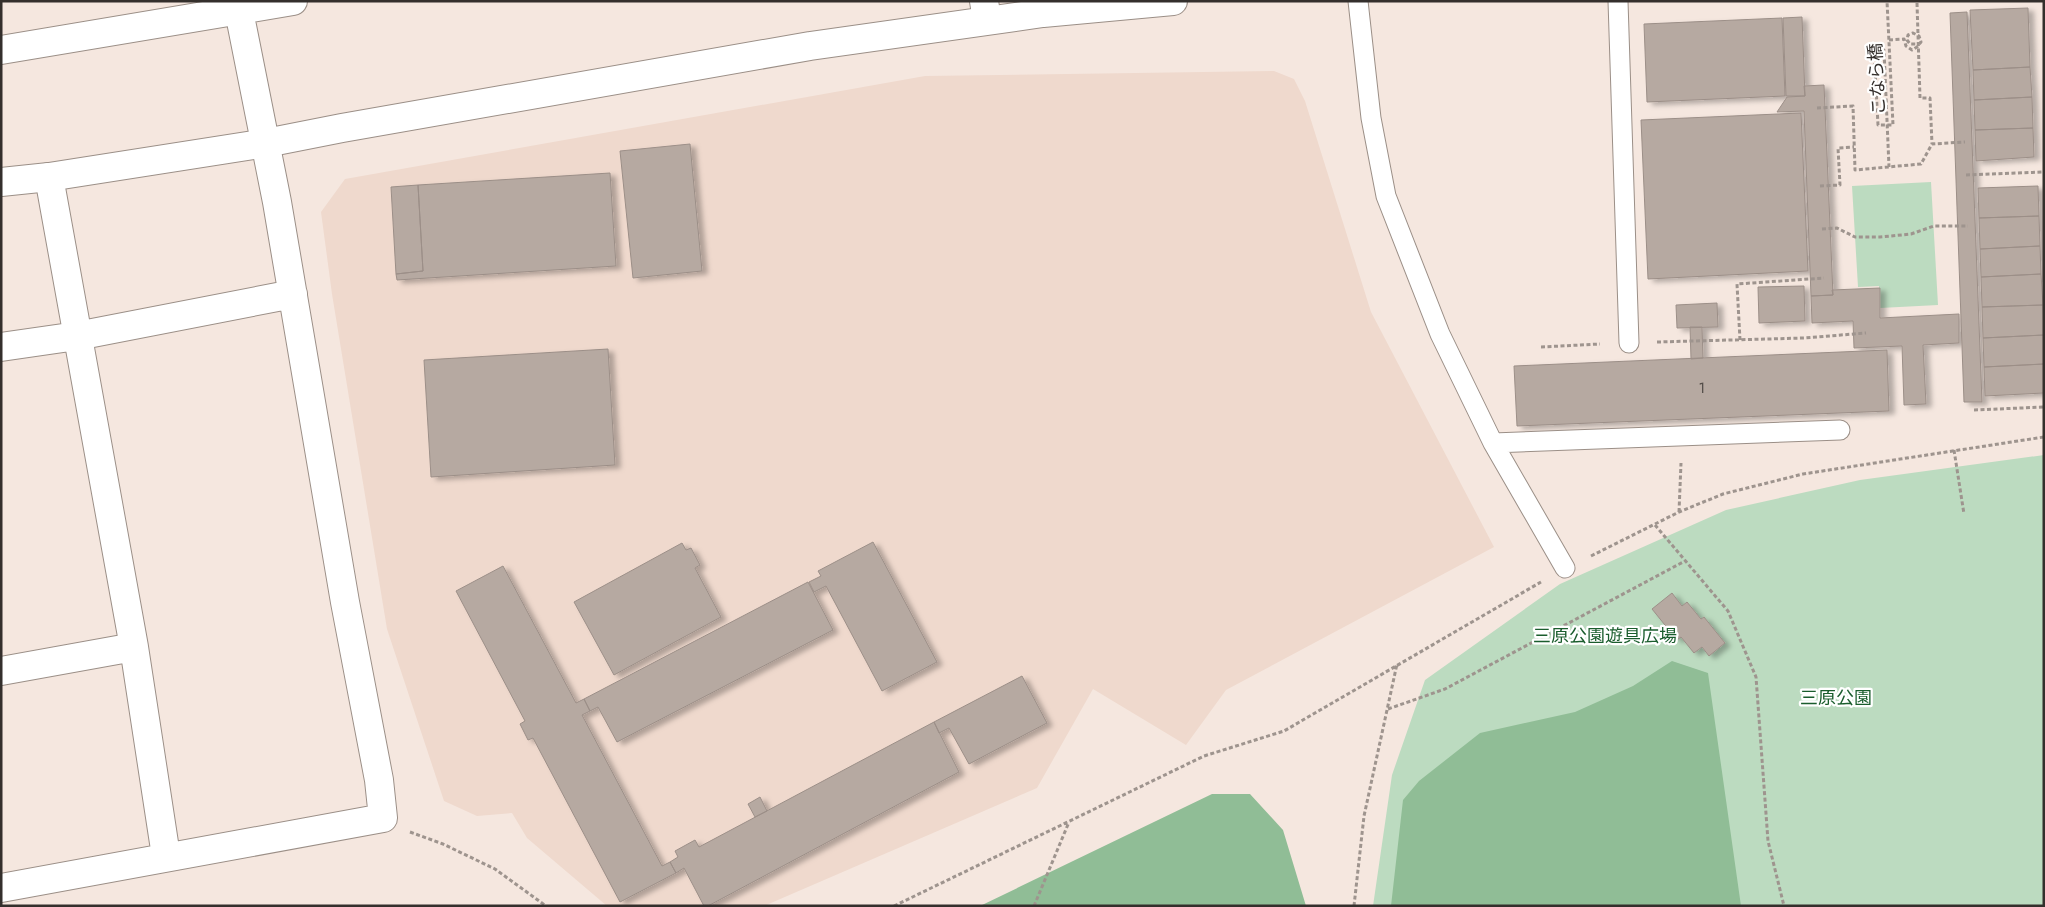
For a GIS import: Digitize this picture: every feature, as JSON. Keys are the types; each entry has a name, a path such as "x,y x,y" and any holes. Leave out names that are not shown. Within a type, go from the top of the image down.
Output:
{"street":[{"path":"1,50 238,6 293,1"},
{"path":"1,182 49,178 266,143 801,48 986,11 1174,1"},
{"path":"1,888 166,856 383,818 379,780 345,602 293,294 266,143 238,6"},
{"path":"49,178 134,647 166,856"},
{"path":"1,347 77,336 293,294"},
{"path":"1,671 134,647"}],"lane":[{"path":"1358,1 1371,118 1386,196 1440,334 1493,443 1565,568"},
{"path":"1618,1 1629,343"},
{"path":"1493,443 1840,430"}],"path":[{"name":"こなら橋","path":"1887,1 1893,125 1878,125 1874,50 1884,50 1889,167"},
{"path":"1816,108 1853,106 1855,170 1921,164 1932,144 1930,98 1920,98 1917,3"},
{"path":"1889,40 1904,39 1906,46 1912,50 1917,48 1921,42 1914,33 1908,35 1907,40 1910,44 1918,44"},
{"path":"1932,144 1965,142"},
{"path":"1820,186 1840,185 1838,148 1854,147"},
{"path":"1966,175 2044,172"},
{"path":"1822,229 1837,228 1855,237 1880,237 1911,234 1934,226 1968,226"},
{"path":"1740,340 1737,284 1824,278"},
{"path":"1541,347 1804,338 1866,333"},
{"path":"1974,410 2044,407"},
{"path":"894,906 1204,756 1284,731 1565,568 1679,512 1723,494 1803,474 2044,438"},
{"path":"1954,450 1964,514"},
{"path":"1679,512 1680,475"},
{"path":"1655,525 1728,611 1756,677 1768,841 1784,906"},
{"path":"1388,709 1444,688 1685,561"},
{"path":"1354,906 1364,816 1398,664"},
{"path":"383,818 418,837 443,844 495,869 546,906"},
{"path":"1034,906 1069,821"}],"shaded area":[{"path":"1274,71 1294,79 1305,101 1371,312 1494,547 1226,690 1186,745 1093,689 1037,788 764,906 607,906 527,838 512,813 477,816 444,801 387,629 332,294 321,212 345,179 925,76"}],"green space":[{"path":"1931,182 1938,305 1880,308 1879,286 1858,287 1852,186"},
{"name":"三原公園","path":"2044,455 2044,906 1373,906 1392,775 1425,680 1560,584 1726,510 1860,480"},
{"path":"1672,661 1708,673 1741,906 1391,906 1403,800 1419,781 1480,733 1575,712 1633,686"},
{"path":"1212,794 1250,794 1283,830 1306,906 980,906"}],"building":[{"path":"2028,8 2030,67 1973,70 1970,10"},
{"path":"1967,12 1982,402 1964,402 1950,13"},
{"path":"1802,17 1805,96 1786,96 1783,18"},
{"path":"1782,18 1785,96 1647,102 1644,24"},
{"path":"2030,67 2032,97 1974,100 1973,70"},
{"path":"1824,85 1833,295 1811,296 1804,111 1777,112 1787,97 1805,96 1804,86"},
{"path":"2032,97 2033,128 1975,130 1974,100"},
{"path":"1801,113 1808,271 1648,279 1641,120"},
{"path":"2033,128 2034,157 1976,161 1975,130"},
{"path":"690,144 702,271 633,278 620,151"},
{"path":"610,173 616,266 397,280 396,274 423,271 418,185"},
{"path":"418,185 423,271 396,274 391,187"},
{"path":"2038,186 2039,216 1979,218 1978,188"},
{"path":"2039,216 2040,246 1980,249 1979,218"},
{"path":"2040,246 2041,274 1981,277 1980,249"},
{"path":"2041,274 2043,305 1982,307 1981,277"},
{"path":"1804,286 1805,321 1759,323 1758,287"},
{"path":"1880,288 1880,318 1959,314 1959,343 1923,345 1926,404 1904,405 1902,346 1854,348 1853,321 1812,323 1811,296 1833,295 1832,290"},
{"path":"1717,303 1718,327 1677,328 1676,305"},
{"path":"2043,305 2044,335 1983,338 1982,307"},
{"path":"1690,327 1702,327 1703,358 1691,359"},
{"path":"2044,335 2044,364 1984,367 1983,338"},
{"path":"608,349 615,465 431,477 424,360"},
{"path":"1887,350 1889,411 1517,426 1514,366"},
{"path":"2044,364 2044,393 1985,396 1984,367"},
{"path":"873,542 937,662 882,691 826,586 814,592 809,582 821,576 818,571"},
{"path":"682,543 686,550 691,548 700,565 695,568 721,617 614,675 574,602"},
{"path":"503,566 576,703 584,699 590,711 582,715 662,866 670,862 676,873 620,902 533,738 528,740 520,724 525,721 456,591"},
{"path":"808,582 833,630 617,742 598,707 590,711 584,699"},
{"path":"1672,593 1682,606 1687,602 1701,619 1704,617 1725,643 1709,656 1702,647 1694,653 1681,637 1677,640 1652,609"},
{"path":"1022,676 1047,723 969,764 949,728 939,733 934,722"},
{"path":"934,722 959,772 708,906 704,906 684,868 676,873 670,862 678,857 675,851 695,840 699,847"},
{"path":"760,797 767,811 755,817 748,804"}],"park label":[{"name":"三原公園遊具広場","path":"1605,636"}]}
